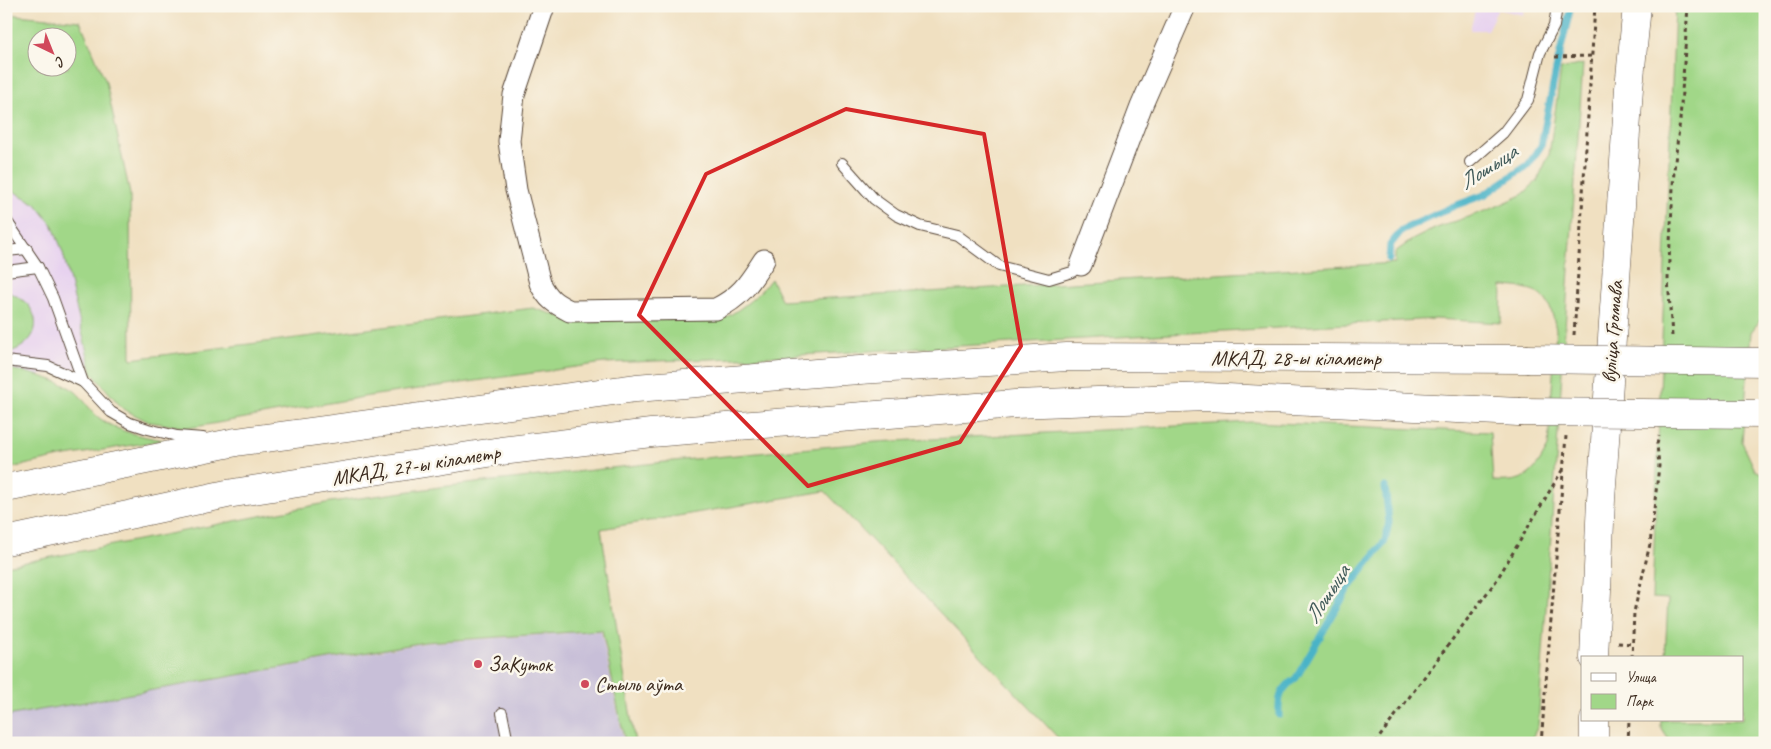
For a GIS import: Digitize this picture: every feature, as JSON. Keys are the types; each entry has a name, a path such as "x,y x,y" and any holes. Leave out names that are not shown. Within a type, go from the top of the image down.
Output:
{"main road":[{"name":"вуліца Громава","path":"1594,656 1601,500 1637,6"},
{"name":"МКАД, 28-ы кіламетр","path":"236,442 626,389 828,372 1067,357 1765,362"},
{"name":"МКАД, 28-ы кіламетр","path":"830,418 1015,404 1207,396 1520,412 1765,414"},
{"name":"МКАД, 27-ы кіламетр","path":"6,541 227,494 501,451 651,432 830,418"},
{"path":"6,488 236,442"},
{"path":"1594,722 1594,743"}],"street":[{"path":"544,6 514,95 509,141 516,190 540,283 547,296 558,305 570,311 716,309 730,302 745,290 764,260"},
{"path":"1081,265 1141,107 1185,6"}],"lane":[{"path":"1470,162 1503,133 1528,100 1540,53 1554,26 1557,6"},
{"path":"842,164 874,199 896,215 920,226 957,235 999,266 1049,279 1072,272 1081,265"},
{"path":"6,220 10,231 27,249 38,267 53,298 83,382"},
{"path":"6,251 27,249"},
{"path":"6,271 38,267"},
{"path":"6,361 48,366 83,382 111,412 130,423 148,430 178,436 236,442"},
{"path":"502,713 508,743"}],"path":[{"path":"1565,56 1592,56 1595,6"},
{"path":"1672,337 1668,279 1674,170 1680,120 1688,6"},
{"path":"1632,656 1634,612 1650,544 1660,466 1657,444 1659,435"},
{"path":"1375,743 1496,581 1564,467"},
{"path":"1628,743 1629,722"}],"highlighted area":[{"path":"846,109 984,134 1021,346 960,442 808,486 639,315 706,174"}],"shaded area":[{"path":"1476,6 1524,6 1523,15 1498,9 1487,30 1470,30"},
{"path":"6,14 80,21 106,82 130,194 131,359 6,381"},
{"path":"601,631 624,743 6,743 6,716 425,643"}],"green space":[{"path":"1675,6 1765,6 1765,314 1751,332 1742,442 1755,470 1765,475 1765,743 1671,743 1661,728 1661,722 1744,722 1744,656 1665,656 1668,599 1652,598"},
{"path":"6,14 80,21 106,82 130,194 131,359 533,308 572,320 725,318 750,301 771,279 782,301 1395,263 1395,252 1412,240 1434,229 1493,208 1522,195 1537,181 1549,155 1561,69 1583,64 1538,726 1533,736 1524,743 1063,743 825,491 601,529 635,743 625,743 602,630 425,642 6,716 6,566 331,502 440,487 683,460 876,442 1251,422 1490,432 1493,481 1521,479 1533,471 1548,447 1556,330 1550,307 1540,294 1525,288 1502,286 1501,323 1436,319 764,357 604,363 369,396 189,428 149,422 123,409 92,373 63,253 53,226 36,204 6,187"},
{"path":"6,291 19,297 29,306 34,314 35,329 28,342 22,347 6,353"},
{"path":"6,369 32,374 63,384 76,392 95,414 109,424 132,433 164,440 60,457 6,469"}],"waterway":[{"name":"Лошыца","path":"1389,259 1390,245 1402,230 1454,206 1484,195 1528,165 1541,146 1571,6"},
{"name":"Лошыца","path":"1279,715 1281,694 1296,678 1348,589 1385,541 1389,522 1385,487"}],"place":[{"name":"ЗаКуток","path":"478,664"},
{"name":"Стыль аўта","path":"585,684"}]}
